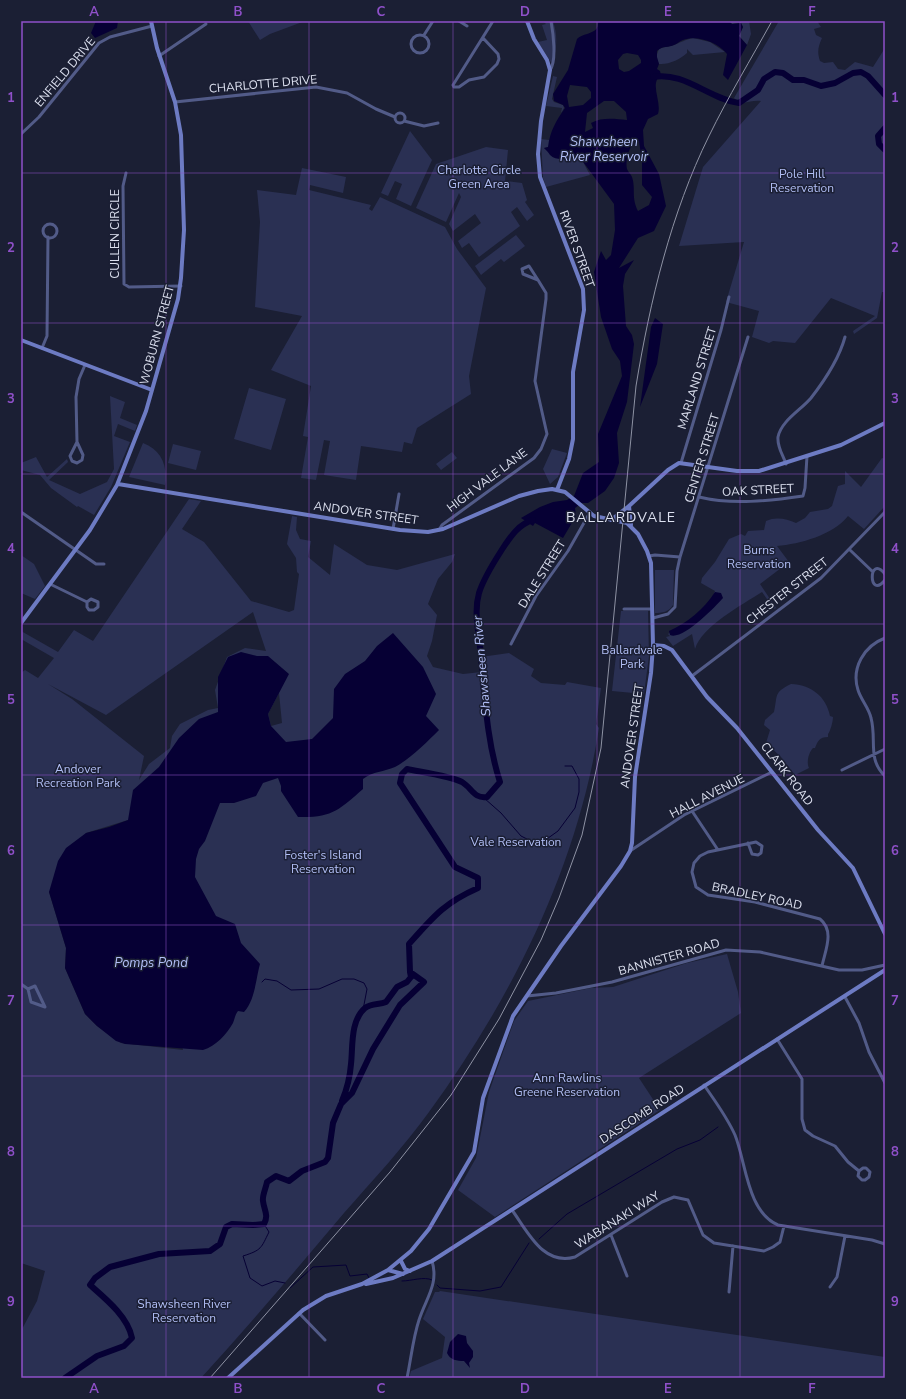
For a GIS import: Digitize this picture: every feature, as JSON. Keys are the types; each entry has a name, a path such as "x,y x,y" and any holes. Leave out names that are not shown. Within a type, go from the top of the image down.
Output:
{"main road":[{"name":"WOBURN STREET","path":"21,623 90,530 118,484 139,431 175,313 181,286 184,230 180,126 175,102 159,56 151,21"},
{"path":"527,21 534,39 547,60 550,70"},
{"name":"RIVER STREET","path":"550,70 541,122 538,154 539,170 543,189 583,289 584,304 573,372 573,443 569,459 557,490"},
{"path":"21,340 152,390"},
{"path":"611,520 629,506 668,470 680,463 752,472 786,464 840,445 885,423"},
{"name":"ANDOVER STREET","path":"118,484 393,529 424,532 439,530 461,523 519,496 543,490 557,490"},
{"path":"557,490 570,497 589,514 598,518 625,522 631,525"},
{"path":"629,506 631,525"},
{"name":"ANDOVER STREET","path":"228,1378 299,1313 326,1296 362,1284 388,1270 399,1262 429,1229 469,1163 477,1142 482,1105 492,1069 513,1016 561,946 607,887 630,851 632,843 635,776 654,645 650,556 644,542 631,525"},
{"name":"CLARK ROAD","path":"654,645 664,646 672,650 707,697 733,723 818,830 852,868 885,934"},
{"name":"DASCOMB ROAD","path":"362,1284 386,1280 407,1273 432,1261 885,970"},
{"path":"399,1262 407,1273"},
{"path":"388,1270 407,1273"}],"street":[{"path":"424,36 433,21"},
{"path":"459,21 467,26"},
{"path":"483,38 498,54 499,59 495,66 484,77 468,80 456,88 453,85 493,21"},
{"path":"550,70 554,62 554,37 551,21"},
{"path":"159,56 206,24"},
{"name":"ENFIELD DRIVE","path":"21,134 42,113 99,43 114,36 152,26"},
{"path":"417,35 424,36 429,40 429,48 424,52 417,52 412,47 412,40 417,35"},
{"name":"CHARLOTTE DRIVE","path":"175,102 295,88 323,87 347,93 376,109 395,117 398,123 404,121 424,126 438,123"},
{"name":"CHARLOTTE DRIVE","path":"395,117 402,114 405,117 404,121"},
{"name":"CULLEN CIRCLE","path":"126,173 123,186 124,284 129,287 181,286"},
{"path":"42,348 47,336 48,238 43,229 50,224 54,226 56,232 54,236 48,238"},
{"name":"HIGH VALE LANE","path":"439,530 442,525 534,458 546,440 546,425 535,381 543,334 546,296 538,280 529,266 525,267 522,272 526,276 538,280"},
{"name":"MARLAND STREET","path":"680,463 717,344 729,297"},
{"name":"CENTER STREET","path":"653,618 664,615 674,608 677,571 680,557 748,337"},
{"path":"786,464 779,447 778,440 781,430 815,393 838,357 845,337"},
{"path":"76,442 83,455 82,460 77,463 72,461 70,456 76,442 76,397 79,379 85,365"},
{"name":"OAK STREET","path":"699,497 732,502 803,496 807,456"},
{"path":"393,529 398,494"},
{"path":"21,512 96,564 104,564"},
{"name":"CHESTER STREET","path":"692,676 821,578 850,550 885,512"},
{"name":"DALE STREET","path":"511,644 536,596 568,551 589,514"},
{"path":"850,550 872,572"},
{"path":"650,556 680,557"},
{"path":"872,572 879,570 885,574"},
{"path":"872,572 871,577 874,583 881,584 885,580"},
{"path":"50,584 86,602 89,610 94,610 98,607 98,602 95,599 91,599 86,602"},
{"path":"624,609 652,609"},
{"path":"885,638 866,651 857,671 859,691 872,719 873,756 877,766 885,776"},
{"path":"842,770 885,749"},
{"name":"HALL AVENUE","path":"630,851 672,822 772,772"},
{"path":"692,811 718,850"},
{"path":"759,842 762,846 762,851 758,855 752,854 748,843 759,842"},
{"name":"BRADLEY ROAD","path":"748,843 703,854 694,863 692,878 698,889 708,895 755,902 820,919 826,925 828,933 822,966"},
{"name":"BANNISTER ROAD","path":"527,996 556,993 612,982 726,950 760,952 849,971 885,965"},
{"path":"21,984 28,989 31,1002 45,1007 35,986 28,989"},
{"path":"845,997 859,1024 869,1052 885,1083"},
{"path":"777,1039 802,1079 802,1119 805,1130 813,1136 835,1146 848,1162 859,1171"},
{"path":"704,1085 735,1134 760,1212 773,1223 784,1226 885,1244"},
{"path":"866,1168 870,1172 870,1177 865,1180 860,1179 858,1176 859,1171 866,1168"},
{"name":"WABANAKI WAY","path":"512,1210 537,1246 545,1252 555,1256 569,1258 575,1257 665,1200 680,1197 685,1198 690,1204 705,1237 714,1243 756,1251 768,1250 780,1242 784,1226"},
{"path":"611,1235 627,1276"},
{"path":"830,1287 837,1277 845,1236"},
{"path":"729,1292 733,1246"},
{"path":"407,1378 419,1320 434,1284 435,1270 432,1261"},
{"path":"299,1313 325,1340"}],"green space":[{"path":"248,21 305,21 270,34 260,40"},
{"path":"543,21 553,21 555,27 556,42 552,64 538,42 547,40 542,25 546,24"},
{"path":"729,21 749,21 751,34 747,45 739,36 743,27 741,23 732,24"},
{"name":"Pole Hill Reservation","path":"779,21 817,21 821,27 814,29 816,35 822,38 818,50 820,61 824,63 833,62 838,69 845,70 855,62 873,67 885,48 885,292 882,292 877,318 854,334 853,331 875,316 831,298 795,343 773,341 769,343 752,337 759,311 726,302 744,242 679,246 703,167 761,101 740,102 734,98"},
{"path":"693,38 710,42 725,52 693,55 687,49 687,53 678,59 670,63 659,64 656,57 659,49"},
{"path":"553,76 557,77 552,99 554,102 563,105 564,108 561,113 562,108 546,106"},
{"path":"410,131 432,160 411,206 396,199 402,184 395,181 388,196 381,193"},
{"path":"541,139 549,140 549,147 544,148 549,151 553,157 566,160 570,157 576,157 576,159 582,160 590,175 546,187 543,178"},
{"name":"Charlotte Circle Green Area","path":"486,147 508,150 505,181 522,183 527,200 525,202 534,215 527,221 517,207 511,212 520,226 479,257 469,243 462,248 458,241 481,223 475,214 453,231 449,224 461,197 459,193 446,222 416,208 436,164"},
{"path":"302,168 346,177 343,193 310,185 309,190 371,205 369,209 372,211 380,197 445,227 457,249 486,288 469,376 471,394 417,428 412,444 404,442 402,452 361,446 356,480 324,475 330,441 324,440 316,480 301,478 308,437 303,436 311,386 271,370 302,316 255,307 260,222 257,190 296,195"},
{"path":"516,235 525,246 504,262 501,259 481,275 475,266"},
{"path":"249,388 286,399 271,450 234,439"},
{"path":"110,396 125,402 120,418 137,425 135,431 118,424 114,436 130,442 111,487 94,515 78,506 77,507 51,488 40,475 21,470 21,463 36,457 47,477 67,459 68,462 49,480 80,494 107,482 114,469"},
{"path":"143,443 159,454 162,459 166,478 165,485 129,477"},
{"path":"173,444 201,451 196,470 168,463"},
{"path":"552,449 567,453 558,477 550,484 543,469"},
{"path":"452,452 457,458 441,470 436,464"},
{"name":"Burns Reservation","path":"882,458 885,459 885,506 864,529 848,516 842,523 816,537 806,541 777,546 789,562 760,584 776,608 774,609 762,592 714,624 699,640 695,649 692,634 673,646 666,637 670,636 668,634 702,611 712,598 715,591 701,583 702,578 715,562 729,539 741,534 745,536 748,531 764,530 766,521 770,519 789,520 796,523 805,518 810,512 828,509 832,506 838,486 845,484 845,471 861,487"},
{"path":"189,499 201,501 182,529 204,542 251,601 289,612 294,610 299,574 297,572 296,558 287,544 292,516 297,517 296,530 300,539 311,541 308,557 330,575 334,544 367,565 397,570 455,554 452,562 438,579 428,604 437,615 432,641 427,656 433,667 463,674 482,672 481,657 509,653 534,669 531,676 541,683 565,685 567,682 601,688 596,724 599,728 589,780 575,831 537,930 487,1024 459,1069 429,1112 388,1164 201,1378 21,1378 21,1331 37,1301 45,1271 21,1263 21,673 25,670 38,678 54,658 21,639 21,631 58,652 74,630 93,641","holes":["253,612 266,651 245,648 227,657 215,690 218,708 208,710 180,724 172,736 170,748 149,764 139,780 144,756 72,699 48,684 106,715","279,693 282,723 271,726 268,714","128,820 183,1050 121,1043 97,1026 85,1014 65,968 66,948 49,892 86,833"]},
{"path":"21,555 34,564 45,586 35,599 21,593"},
{"path":"655,570 674,570 673,605 667,611 660,613 655,613"},
{"name":"Ballardvale Park","path":"621,611 648,611 649,656 644,694 612,691"},
{"path":"791,684 811,689 821,697 830,716 833,717 828,737 819,740 815,748 813,748 810,752 808,757 809,768 795,775 781,757 766,743 770,730 764,725 765,720 774,712 777,695 781,690"},
{"name":"Ann Rawlins Greene Reservation","path":"727,954 738,992 741,1013 639,1078 660,1110 495,1217 458,1190 476,1158 489,1092 514,1021 528,1001 591,988 613,987 687,963"},
{"path":"440,1291 885,1357 885,1378 409,1378 411,1371 442,1358 445,1337 423,1319 435,1292"}],"water":[{"path":"96,21 118,21 117,28 95,38 91,33"},
{"name":"Shawsheen River Reservoir","path":"598,21 729,21 732,24 741,23 743,27 739,36 747,45 728,80 723,75 727,54 712,43 694,38 682,40 672,46 661,48 657,51 659,64 657,69 660,71 661,75 656,83 659,109 658,114 648,119 643,130 644,146 659,174 666,206 654,231 638,238 619,268 634,260 625,274 623,286 626,326 632,335 634,344 627,402 617,433 619,463 614,478 605,491 588,503 582,503 575,508 576,516 563,538 535,523 533,526 521,518 540,507 553,502 567,500 574,496 583,473 599,462 598,434 622,376 620,361 612,349 601,317 594,272 601,251 606,260 611,255 615,230 614,204 581,159 557,159 550,155 544,148 548,147 554,126 565,108 563,105 554,101 553,94 568,70 577,39 594,31 598,26","holes":["627,53 638,55 641,63 629,71 624,72 619,69 618,60 623,54","570,85 587,87 591,92 591,98 583,105 569,107 567,96","604,101 614,101 626,112 627,120 609,119 595,121 591,123 593,128 585,132 587,113","639,141 642,161 642,185 652,197 649,205 638,211 635,201 632,176 627,169 628,153 634,143"]},
{"path":"655,318 663,324 657,364 640,407 651,327"},
{"path":"715,592 721,593 723,598 713,608 690,628 675,636 670,635 669,631 695,615"},
{"name":"Pomps Pond","path":"393,633 423,667 436,694 426,716 439,730 401,764 391,769 371,774 363,779 363,789 341,807 327,814 310,817 298,817 281,791 278,778 263,783 256,796 234,803 220,803 205,841 199,849 196,859 195,877 216,916 235,924 241,943 260,964 251,1002 244,1012 238,1011 233,1023 220,1040 203,1050 125,1044 116,1041 85,1014 65,968 66,948 49,892 58,861 66,848 86,833 128,820 133,790 159,767 179,738 199,719 218,712 218,677 228,657 241,652 257,656 268,656 289,674 268,714 271,726 286,742 312,739 333,718 334,689 345,674 365,661 377,646"},
{"path":"458,1334 466,1336 467,1343 473,1351 473,1357 469,1363 470,1368 464,1361 454,1360 447,1353 450,1342"}],"waterway":[{"name":"Shawsheen River","path":"653,77 664,76 675,78 717,96 739,103 758,90 764,79 775,72 783,73 793,80 804,80 821,86 835,83 853,73 861,72 868,76 885,95"},
{"name":"Shawsheen River","path":"885,128 878,136 879,144 885,150"},
{"name":"Shawsheen River","path":"65,1378 97,1356 124,1346 132,1338 130,1330 116,1309 90,1285 95,1278 110,1267 159,1254 210,1251 220,1244 226,1227 232,1224 264,1224 266,1215 263,1199 267,1182 276,1176 289,1181 302,1171 325,1162 328,1158 333,1123 341,1104 352,1093 373,1049 400,1005 424,982 410,972 409,944 425,926 448,905 456,899 478,888 478,878 455,867 400,783 402,774 407,769 457,780 465,784 476,795 487,797 500,782 492,752 487,720 477,625 477,601 486,575 512,535 519,527 533,520"},
{"path":"484,798 501,813 521,836 531,841 544,841 558,831 575,808 579,792 579,779 572,766 565,766"},
{"name":"Shawsheen River","path":"342,1101 349,1078 353,1034 360,1013 370,1005 386,1002 397,987 407,982 411,977 410,972"},
{"path":"262,982 265,979 277,981 291,990 319,989 342,979 354,979 364,983 367,989 363,1010"},
{"path":"539,1239 567,1214 677,1149 700,1140 718,1127"},
{"path":"264,1224 269,1232 262,1245 254,1252 243,1256 250,1278 262,1286 275,1281 285,1283"},
{"path":"437,1285 440,1288 480,1291 501,1287 529,1243"},
{"path":"290,1288 313,1267 346,1265 350,1276 367,1274 369,1278"},
{"path":"402,1281 422,1279 432,1280"}],"railway":[{"path":"210,1378 390,1172 451,1095 499,1019 541,940 559,898 582,835 601,748 636,386 655,290 673,227 696,165 724,107 772,21"}],"district":[{"name":"BALLARDVALE","path":"621,517"}],"park label":[{"name":"Andover Recreation Park","path":"78,776"},
{"name":"Vale Reservation","path":"516,842"},
{"name":"Foster's Island Reservation","path":"323,862"},
{"name":"Shawsheen River Reservation","path":"184,1311"}]}
